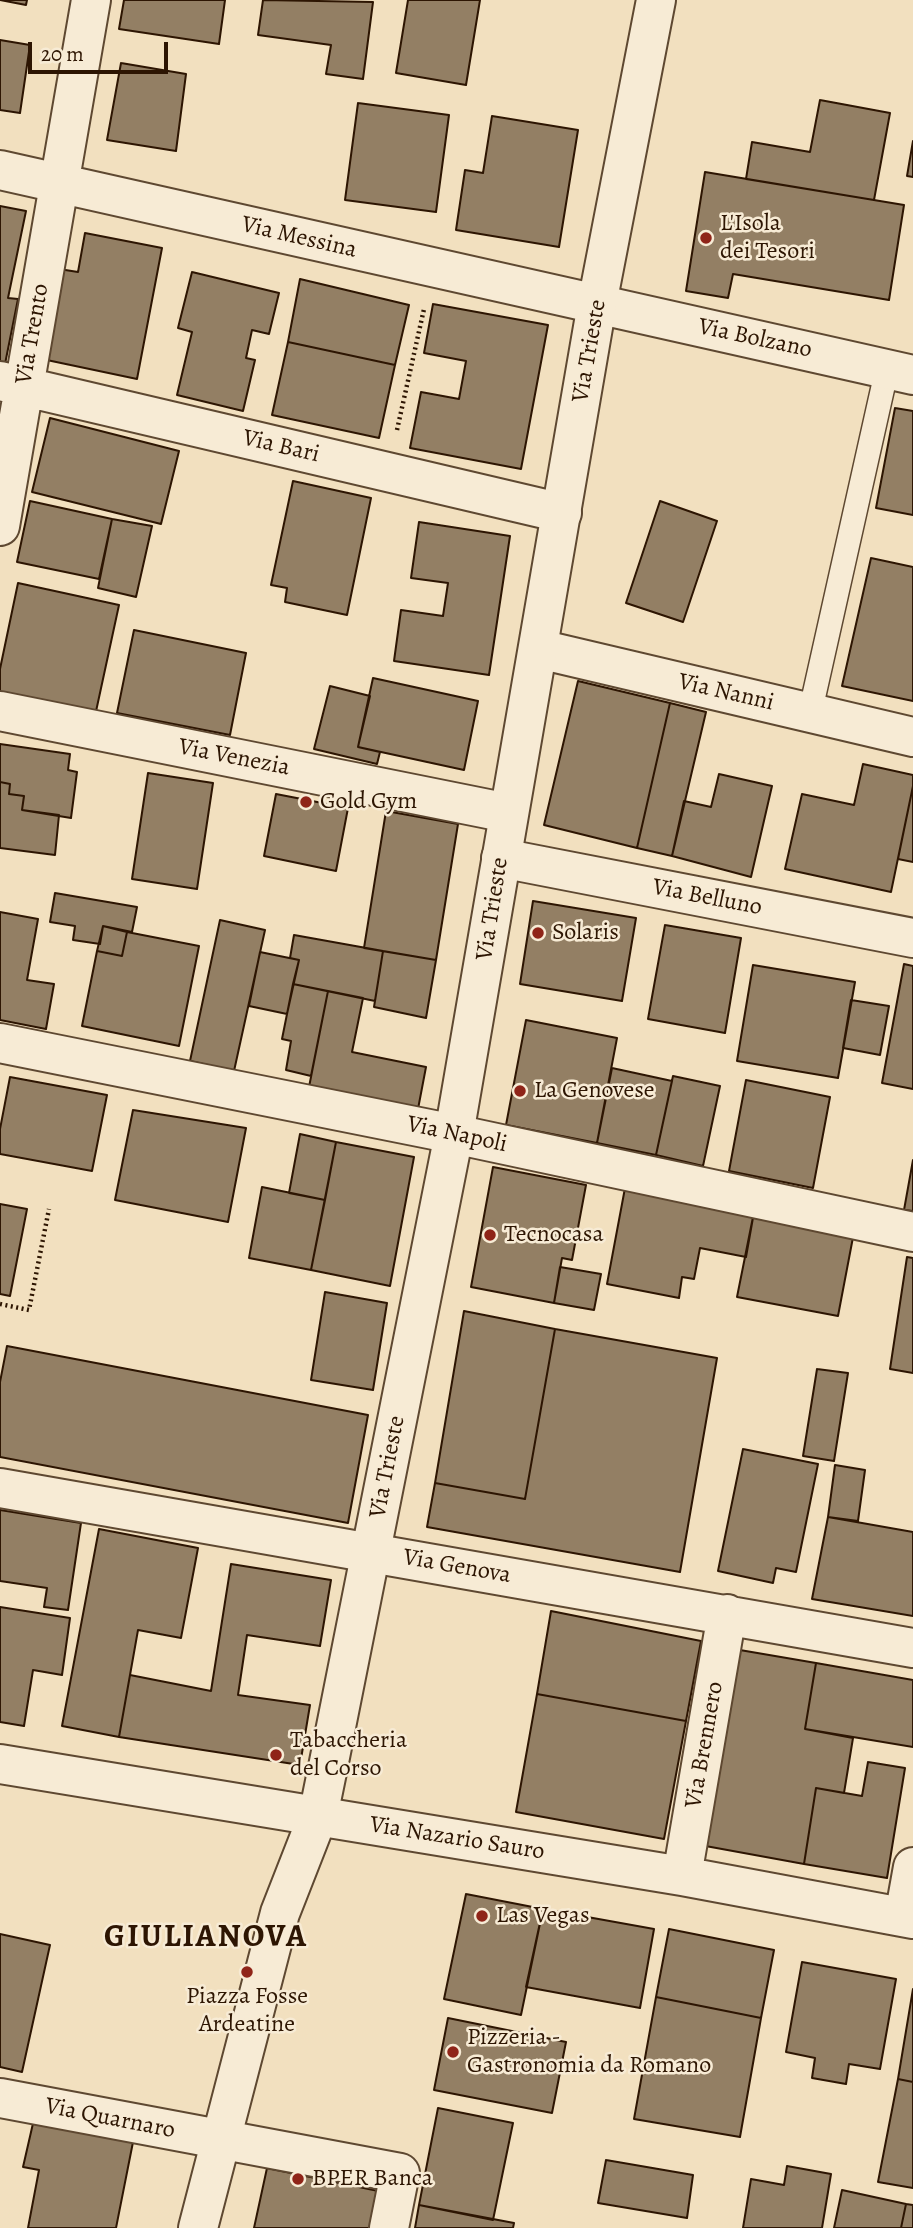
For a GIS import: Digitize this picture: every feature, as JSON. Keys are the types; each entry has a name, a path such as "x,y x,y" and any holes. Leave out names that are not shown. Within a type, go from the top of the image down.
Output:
{"street":[{"name":"Via Trento","path":"0,526 12,384 60,184 90,0"},
{"name":"Via Trieste","path":"220,2140 280,1913 318,1816 372,1552 454,1134 597,304 656,0"},
{"name":"Via Messina","path":"0,170 597,304"},
{"name":"Via Bolzano","path":"597,304 900,372"},
{"name":"Via Bari","path":"12,384 562,513"},
{"name":"Via Nanni","path":"539,649 913,737"},
{"name":"Via Venezia","path":"0,711 508,813"},
{"name":"Via Belluno","path":"501,858 913,938"},
{"name":"Via Napoli","path":"0,1043 454,1134 913,1232"},
{"name":"Via Genova","path":"0,1488 913,1648"},
{"name":"Via Brennero","path":"682,1876 727,1614"},
{"name":"Via Nazario Sauro","path":"0,1765 682,1876 909,1918"},
{"path":"909,1918 913,1867"},
{"name":"Via Quarnaro","path":"0,2098 400,2173 389,2228"},
{"path":"198,2228 220,2140"}],"lane":[{"path":"810,713 900,372"}],"path":[{"path":"387,472 433,268"},
{"path":"0,1304 29,1310 49,1209"}],"building":[{"path":"0,0 27,0 26,5"},
{"path":"124,0 225,0 219,44 119,29"},
{"path":"263,0 373,2 363,79 326,74 331,45 258,35"},
{"path":"408,0 480,0 466,85 396,73"},
{"path":"0,40 30,45 20,113 0,110"},
{"path":"121,63 186,74 176,151 107,140"},
{"path":"820,100 890,113 874,200 746,179 752,142 810,152"},
{"path":"358,103 449,115 436,212 345,200"},
{"path":"492,116 578,130 559,247 456,230 465,170 483,173"},
{"path":"913,141 913,177 907,176"},
{"path":"705,172 904,205 889,300 733,274 728,298 686,291"},
{"path":"0,206 26,211 8,298 18,299 5,364 0,363"},
{"path":"85,233 162,248 137,379 42,359 59,269 78,272"},
{"path":"192,272 279,293 269,334 252,330 246,358 255,360 243,411 177,395 192,332 178,328"},
{"path":"300,279 409,305 395,365 288,342"},
{"path":"433,304 548,325 521,469 410,448 421,392 459,399 466,361 424,353"},
{"path":"288,342 395,365 379,438 272,415"},
{"path":"895,408 913,411 913,515 876,508"},
{"path":"50,418 179,451 161,524 32,492"},
{"path":"293,481 371,498 347,615 285,602 287,588 271,585"},
{"path":"30,501 112,519 99,579 17,562"},
{"path":"660,501 717,521 683,622 626,603"},
{"path":"112,519 152,526 136,597 98,588"},
{"path":"419,522 510,536 489,675 394,661 401,610 443,616 448,583 411,578"},
{"path":"871,558 913,567 913,701 842,686"},
{"path":"18,583 119,605 95,716 0,695 0,669"},
{"path":"134,630 246,653 230,735 117,713"},
{"path":"373,678 478,701 464,770 358,747"},
{"path":"578,681 670,703 637,848 544,825"},
{"path":"330,686 370,696 358,747 380,752 377,764 314,749"},
{"path":"670,703 706,712 672,856 637,848"},
{"path":"0,744 70,754 68,770 77,772 71,818 22,810 24,796 9,794 10,784 0,782"},
{"path":"863,764 913,775 891,892 785,869 802,794 854,805"},
{"path":"148,773 213,783 197,889 132,879"},
{"path":"719,774 772,786 751,877 672,856 684,801 711,807"},
{"path":"0,782 10,784 9,794 24,796 22,810 59,815 55,855 0,848"},
{"path":"913,786 913,862 898,859"},
{"path":"276,794 348,808 336,871 264,856"},
{"path":"386,811 458,824 436,960 364,948"},
{"path":"55,893 137,907 132,932 103,926 100,944 73,940 75,926 50,922"},
{"path":"533,901 636,918 622,1001 520,984"},
{"path":"0,912 38,919 27,980 54,984 46,1029 0,1020"},
{"path":"220,920 265,930 234,1071 190,1061"},
{"path":"665,925 741,938 725,1033 648,1019"},
{"path":"103,926 127,932 122,956 97,951"},
{"path":"127,932 199,946 179,1046 82,1026 97,951 122,956"},
{"path":"294,935 383,951 375,1001 293,984 299,960 290,958"},
{"path":"383,951 436,960 426,1018 374,1007"},
{"path":"260,952 299,960 287,1014 249,1006"},
{"path":"904,964 913,966 913,1089 882,1083"},
{"path":"753,965 855,982 838,1078 737,1061"},
{"path":"293,984 328,991 311,1076 286,1070 291,1041 282,1039"},
{"path":"328,991 363,998 352,1052 426,1067 418,1109 309,1087"},
{"path":"851,1000 889,1006 880,1055 843,1048"},
{"path":"526,1020 617,1038 597,1143 506,1125"},
{"path":"612,1068 672,1081 656,1155 597,1143"},
{"path":"673,1076 720,1086 703,1166 656,1155"},
{"path":"10,1077 107,1095 92,1171 0,1154 0,1129"},
{"path":"746,1080 830,1097 813,1188 729,1171"},
{"path":"133,1110 246,1128 228,1222 115,1200"},
{"path":"300,1134 336,1142 325,1200 289,1193"},
{"path":"336,1142 414,1157 390,1286 311,1270"},
{"path":"913,1160 913,1211 904,1210"},
{"path":"493,1167 586,1185 572,1260 562,1258 554,1303 471,1287"},
{"path":"262,1187 325,1200 311,1270 249,1258"},
{"path":"625,1188 754,1212 746,1257 700,1248 694,1279 682,1277 679,1298 607,1284"},
{"path":"0,1204 27,1209 10,1296 0,1294"},
{"path":"754,1212 854,1232 838,1316 737,1297"},
{"path":"907,1257 913,1258 913,1373 890,1369"},
{"path":"560,1267 601,1274 594,1310 554,1303"},
{"path":"325,1292 387,1303 373,1390 311,1380"},
{"path":"464,1311 555,1329 525,1499 435,1483"},
{"path":"555,1329 717,1358 680,1572 427,1527 435,1483 525,1499"},
{"path":"7,1346 368,1415 348,1523 0,1457 0,1382"},
{"path":"817,1369 848,1373 834,1461 803,1456"},
{"path":"743,1449 818,1464 796,1572 776,1568 773,1583 718,1571"},
{"path":"835,1465 865,1470 858,1521 828,1517"},
{"path":"0,1510 81,1523 68,1610 44,1607 47,1588 0,1581"},
{"path":"828,1517 913,1532 913,1616 812,1599"},
{"path":"99,1529 198,1548 181,1638 138,1630 119,1737 62,1726"},
{"path":"231,1564 331,1580 320,1646 247,1635 238,1695 310,1705 300,1765 119,1737 130,1675 211,1691"},
{"path":"0,1607 70,1618 62,1675 33,1670 24,1726 0,1722"},
{"path":"551,1611 701,1641 686,1721 537,1694"},
{"path":"734,1649 816,1663 805,1729 853,1738 844,1793 816,1788 804,1864 700,1845"},
{"path":"816,1663 913,1680 913,1747 805,1729"},
{"path":"537,1694 686,1721 664,1839 516,1812"},
{"path":"868,1762 905,1768 887,1878 804,1864 816,1788 862,1796"},
{"path":"466,1894 543,1909 521,2015 444,1999"},
{"path":"543,1909 654,1929 640,2008 526,1987"},
{"path":"669,1929 774,1950 761,2018 656,1997"},
{"path":"0,1934 50,1945 22,2072 0,2067"},
{"path":"802,1962 896,1979 880,2069 849,2064 846,2084 812,2078 815,2058 786,2052"},
{"path":"913,1989 913,2082 898,2079"},
{"path":"656,1997 761,2018 740,2137 634,2119"},
{"path":"448,2018 566,2042 552,2113 434,2090"},
{"path":"898,2079 913,2082 913,2188 878,2182"},
{"path":"438,2108 513,2123 493,2220 419,2205"},
{"path":"34,2119 134,2137 116,2228 28,2228 39,2170 23,2167"},
{"path":"606,2160 693,2175 687,2218 598,2203"},
{"path":"787,2166 831,2174 822,2228 743,2228 751,2179 784,2185"},
{"path":"267,2168 383,2192 375,2228 254,2228"},
{"path":"842,2190 906,2204 901,2228 834,2228"},
{"path":"906,2204 913,2205 913,2228 901,2228"},
{"path":"419,2205 514,2223 513,2228 415,2228"}],"place":[{"name":"L'Isola dei Tesori","path":"706,238"},
{"name":"Gold Gym","path":"306,802"},
{"name":"Solaris","path":"538,933"},
{"name":"La Genovese","path":"520,1091"},
{"name":"Tecnocasa","path":"490,1235"},
{"name":"Tabaccheria del Corso","path":"276,1755"},
{"name":"Las Vegas","path":"482,1916"},
{"name":"Piazza Fosse Ardeatine","path":"247,1972"},
{"name":"Pizzeria - Gastronomia da Romano","path":"453,2052"},
{"name":"BPER Banca","path":"298,2179"}],"district":[{"name":"GIULIANOVA","path":"206,1938"}]}
